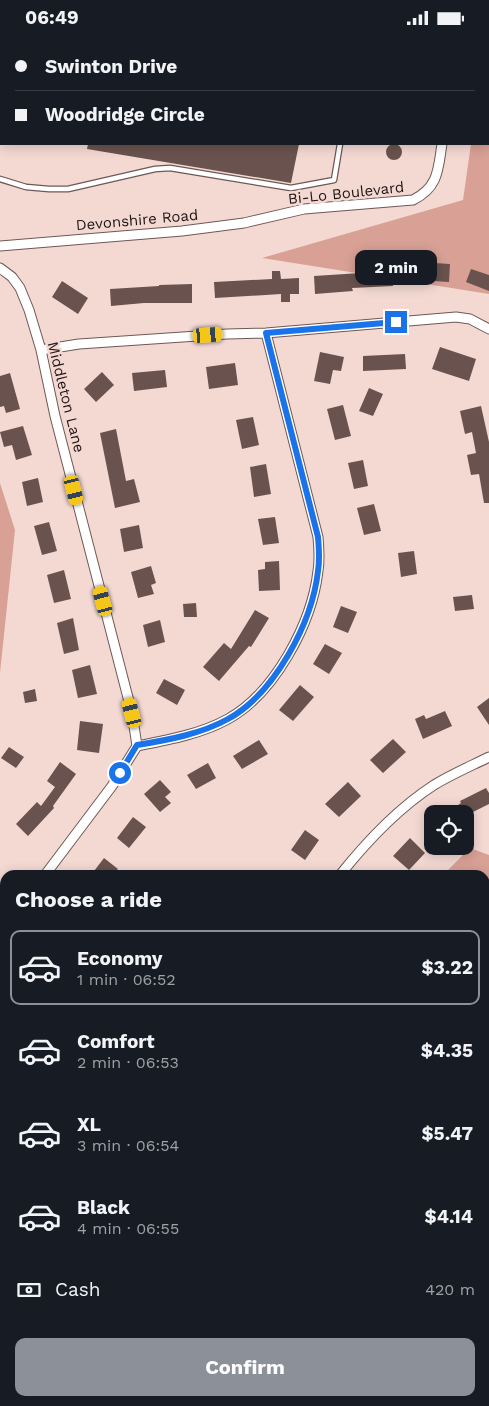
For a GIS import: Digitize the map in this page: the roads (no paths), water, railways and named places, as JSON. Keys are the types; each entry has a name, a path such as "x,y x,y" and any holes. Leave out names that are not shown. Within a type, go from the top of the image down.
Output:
{"street":[{"name":"Bi-Lo Boulevard","path":"275,215 304,209 414,199 428,191 435,180 442,145"},
{"name":"Devonshire Road","path":"0,246 207,228 244,223 275,215"},
{"name":"Middleton Lane","path":"0,268 12,277 25,299 41,351 58,425 132,713 137,745"},
{"path":"41,351 79,344 266,333 456,317 470,319 489,329"},
{"path":"49,870 112,786 137,745 169,740 230,718 248,705 264,689 284,661 299,633 312,601 319,569 318,537 266,333"},
{"path":"344,870 372,837 410,802 434,785 489,757"}],"lane":[{"path":"0,179 26,187 68,189 155,169 170,169 290,188 334,180 340,145"}]}
